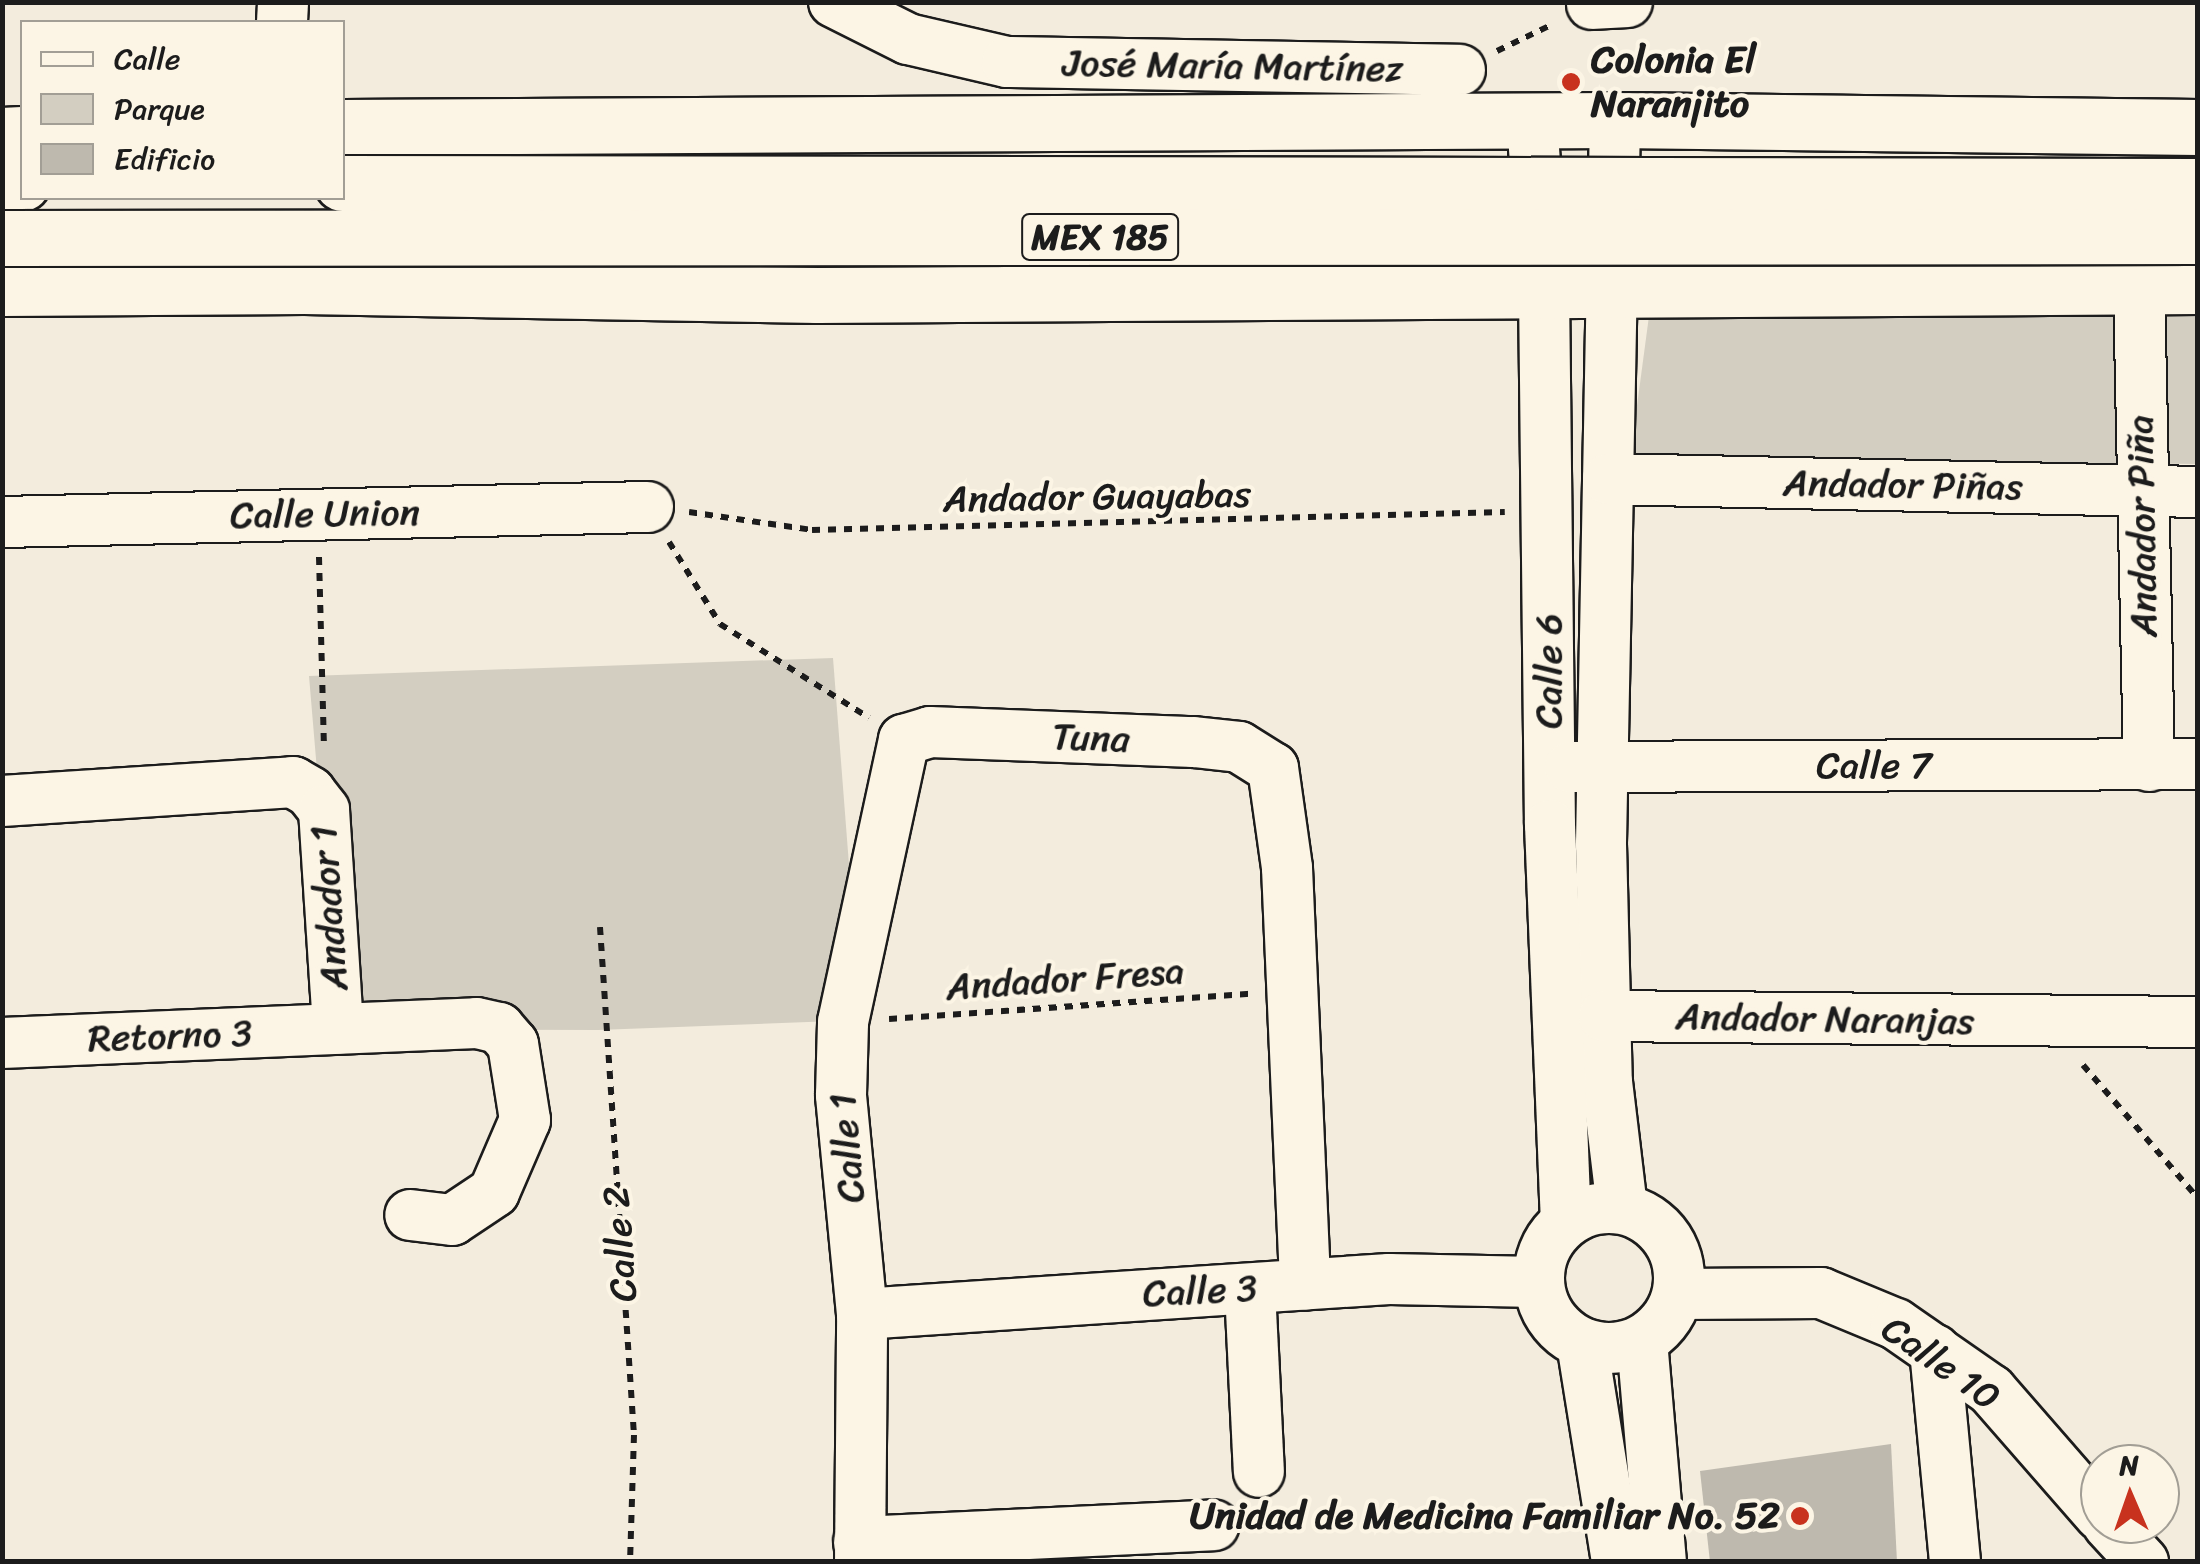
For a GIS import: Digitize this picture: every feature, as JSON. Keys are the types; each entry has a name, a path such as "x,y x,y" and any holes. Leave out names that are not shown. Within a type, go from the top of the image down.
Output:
{"street":[{"name":"José María Martínez","path":"834,2 908,39 1007,62 1460,70"},
{"path":"345,127 1615,120 2198,127"},
{"name":"Calle 6","path":"1615,120 1601,767 1604,1016 1622,1207"},
{"name":"Calle 6","path":"1532,121 1544,290 1550,768 1566,1220"},
{"name":"MEX 185","path":"345,184 2198,186"},
{"name":"MEX 185","path":"2,238 2198,236"},
{"path":"2,288 304,286 817,295 2198,286"},
{"name":"Andador Piña","path":"2139,286 2140,490 2149,766"},
{"name":"Andador Piñas","path":"1608,479 2198,492"},
{"name":"Calle Union","path":"2,522 648,506"},
{"name":"Tuna","path":"904,740 930,732 1194,742 1239,747 1273,768 1287,868 1292,991"},
{"name":"Calle 1","path":"860,1552 862,1314 841,1095 843,1022 904,740"},
{"name":"Calle 7","path":"1550,768 2198,764"},
{"path":"2,800 292,782 310,792"},
{"name":"Andador 1","path":"310,792 324,810 338,1029"},
{"path":"1292,991 1305,1285"},
{"name":"Andador Naranjas","path":"1604,1016 2198,1022"},
{"name":"Retorno 3","path":"2,1043 477,1023 499,1028 513,1044 525,1120 494,1192 452,1220 410,1216"},
{"path":"1622,1207 1649,1218 1669,1238 1679,1265 1679,1294 1664,1326 1642,1341 1612,1348 1582,1343 1548,1315 1537,1282 1544,1247 1566,1220 1593,1208 1622,1207"},
{"name":"Calle 3","path":"862,1314 1305,1285 1537,1282"},
{"path":"1250,1290 1259,1472"},
{"name":"Calle 10","path":"1679,1294 1821,1293 1896,1324 1991,1390 2080,1492"},
{"path":"1642,1341 1662,1562"},
{"path":"1582,1343 1617,1562"},
{"path":"1935,1350 1955,1562"},
{"path":"860,1552 1214,1524"}],"path":[{"path":"1460,70 1610,3"},
{"path":"648,506 720,624 904,740"},
{"name":"Andador Guayabas","path":"648,506 812,530 1548,510"},
{"path":"310,792 324,763 318,515"},
{"name":"Calle 2","path":"600,927 634,1435 630,1562"},
{"name":"Andador Fresa","path":"843,1022 1292,991"},
{"path":"2046,1022 2198,1198"}],"green space":[{"path":"1649,316 2197,316 2197,464 1630,458"},
{"path":"833,658 861,1020 598,1030 350,1029 338,1019 309,676"}],"building":[{"name":"Unidad de Medicina Familiar No. 52","path":"1891,1444 1897,1562 1710,1562 1700,1471"}],"place":[{"name":"Colonia El Naranjito","path":"1571,82"},
{"name":"Unidad de Medicina Familiar No. 52","path":"1800,1516"}]}
